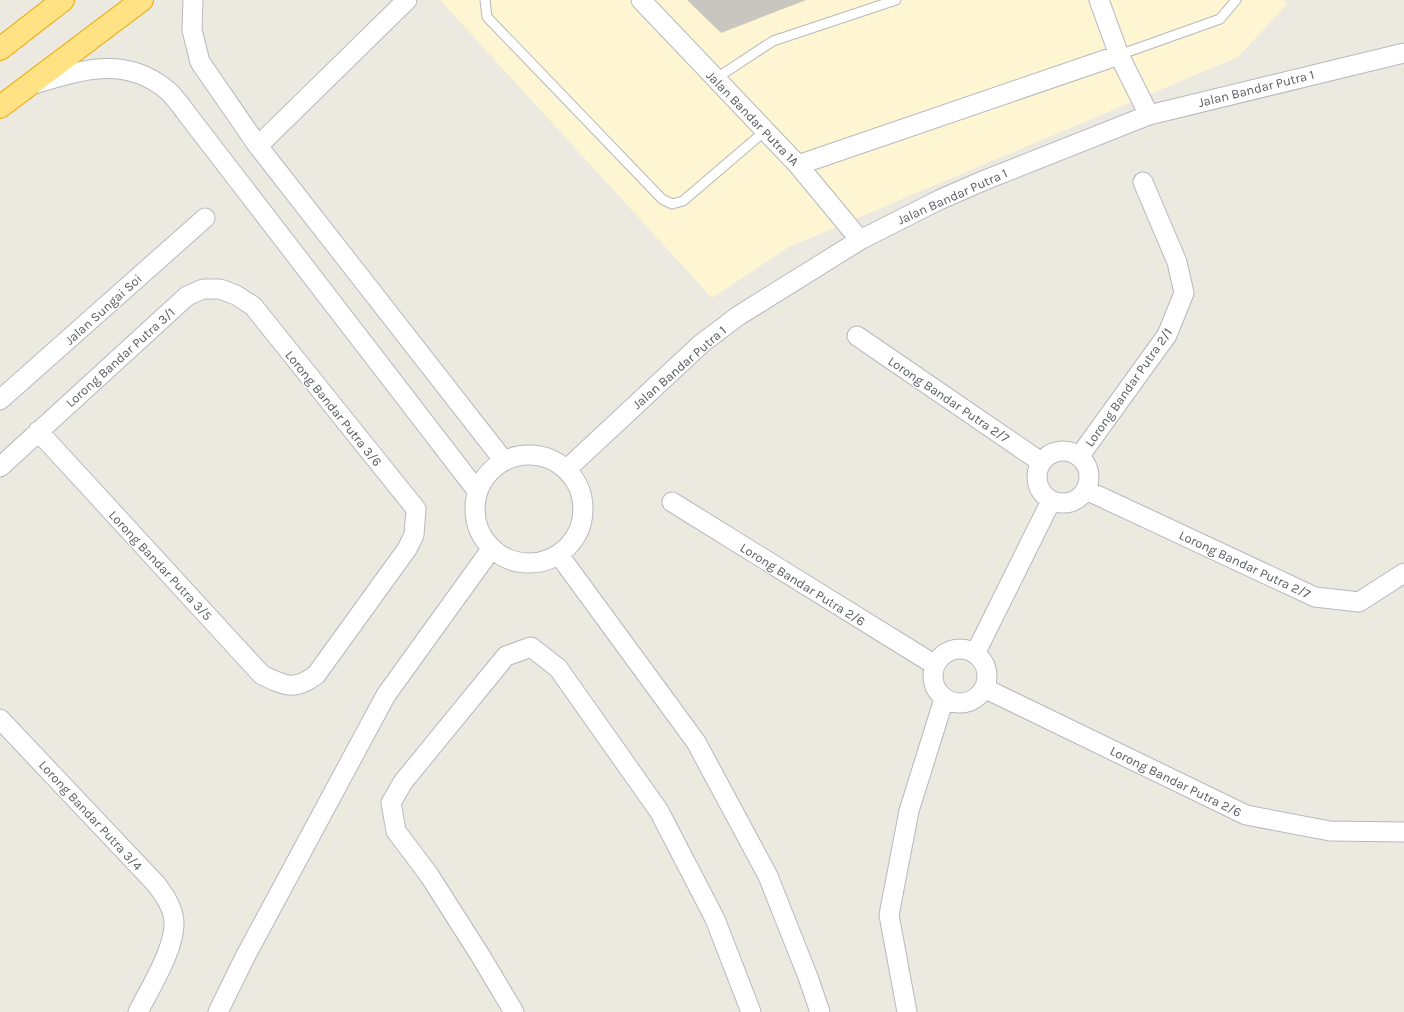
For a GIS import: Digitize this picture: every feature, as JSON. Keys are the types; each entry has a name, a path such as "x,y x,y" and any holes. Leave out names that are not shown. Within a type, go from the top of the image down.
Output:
{"highway":[{"path":"0,49 63,0"},
{"path":"0,106 142,0"}],"street":[{"path":"193,0 192,30 200,62 258,146 504,461"},
{"path":"258,146 407,0"},
{"name":"Jalan Bandar Putra 1A","path":"641,0 798,165 860,240"},
{"path":"1099,0 1119,55 1149,114"},
{"name":"Jalan Bandar Putra 1","path":"566,469 701,344 738,316 860,240 952,194 1149,114 1404,53"},
{"path":"798,165 1119,55"},
{"path":"25,87 65,75 96,69 123,69 146,76 168,91 478,492"},
{"name":"Lorong Bandar Putra 2/1","path":"1079,457 1167,335 1184,293 1176,262 1143,182"},
{"name":"Jalan Sungai Soi","path":"0,400 205,218"},
{"name":"Lorong Bandar Putra 3/1","path":"0,467 187,296 203,289 220,288 236,295 253,306"},
{"name":"Lorong Bandar Putra 3/6","path":"253,306 416,509 414,535 407,549 316,675 304,683 291,686"},
{"name":"Lorong Bandar Putra 2/7","path":"857,336 1041,462"},
{"name":"Lorong Bandar Putra 3/5","path":"38,431 262,675 277,682 291,686"},
{"path":"1063,451 1072,453 1079,457 1085,464 1088,472 1089,481 1086,490 1074,501 1067,503 1051,501 1038,488 1036,479 1037,470 1041,462 1047,456 1055,452 1063,451"},
{"path":"520,455 537,456 553,460 566,469 577,482 583,498 584,514 580,530 572,544 559,555 543,562 525,563 507,559 492,548 482,536 476,522 475,507 478,492 492,469 504,461 520,455"},
{"name":"Lorong Bandar Putra 2/7","path":"1086,490 1315,597 1359,602 1404,573"},
{"path":"975,654 1051,501"},
{"name":"Lorong Bandar Putra 2/6","path":"672,502 935,665"},
{"path":"218,1012 245,957 386,695 492,548"},
{"path":"559,555 696,742 768,876 808,977 820,1012"},
{"path":"514,1012 430,874 396,831 391,803 403,782 506,656 531,647 558,668 659,811 715,919 751,1012"},
{"path":"952,650 968,650 980,659 987,673 984,688 979,696 971,701 962,703 944,699 938,692 933,682 933,671 935,665 939,659 952,650"},
{"name":"Lorong Bandar Putra 2/6","path":"984,688 1246,814 1330,831 1404,832"},
{"path":"907,1012 889,915 909,811 944,699"},
{"name":"Lorong Bandar Putra 3/4","path":"0,719 157,885 167,899 174,916 174,931 171,947 138,1012"}],"lane":[{"path":"484,0 487,17 662,199 672,204 683,201 765,131"},
{"path":"715,79 773,41 896,0"},
{"path":"1119,55 1220,19 1236,0"}],"shaded area":[{"path":"440,0 1285,0 1287,4 1238,57 789,247 712,298"}],"building":[{"path":"687,0 806,0 721,33"}]}
